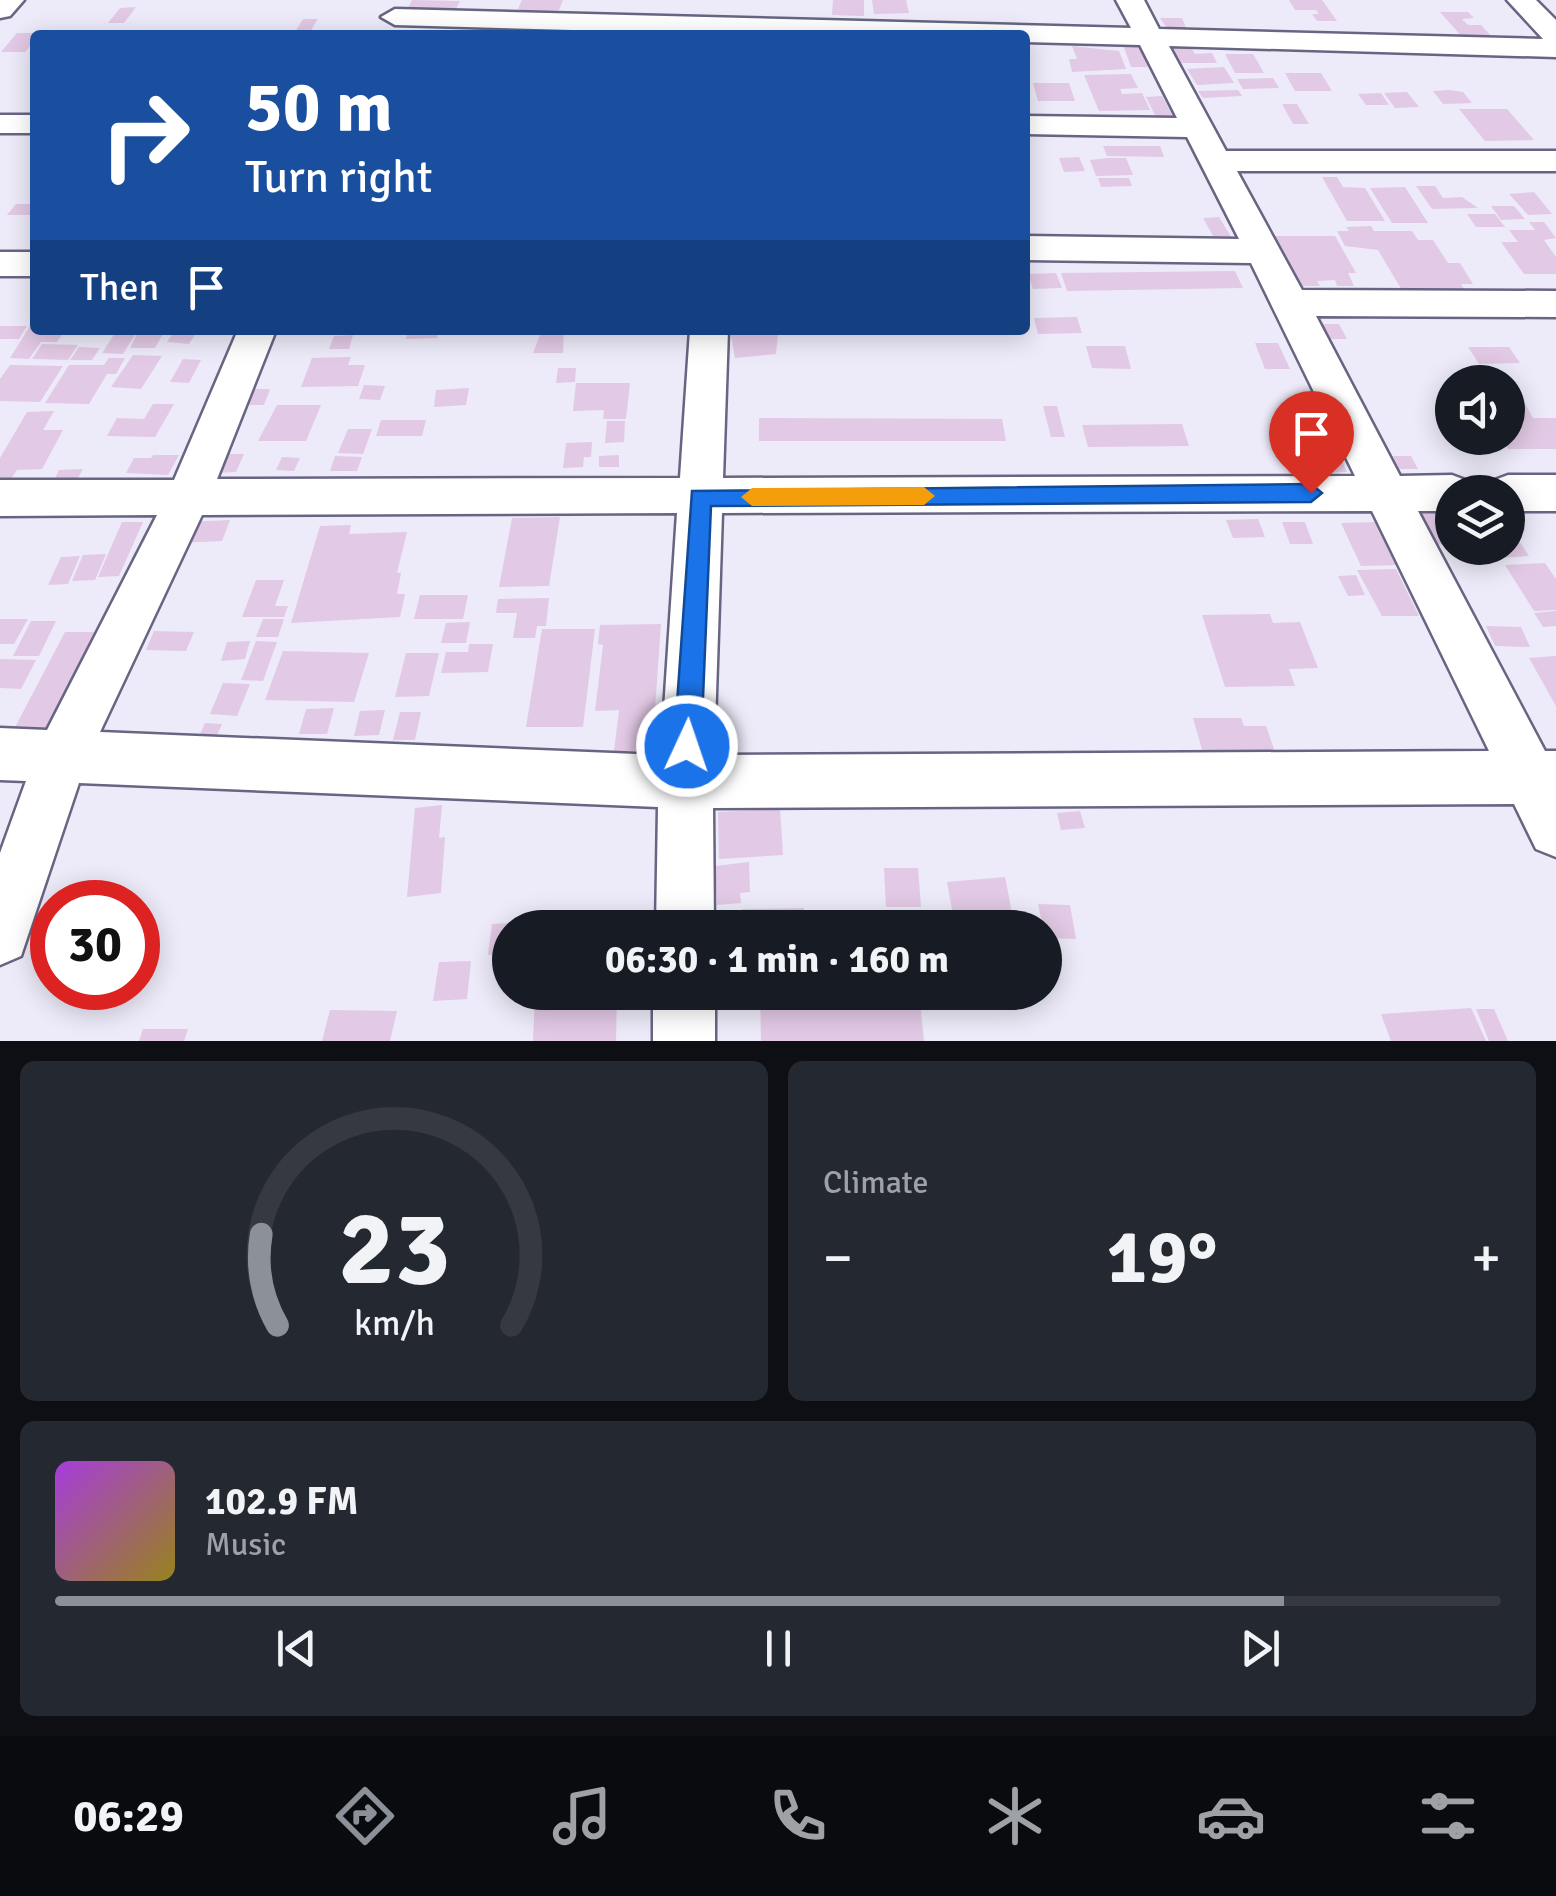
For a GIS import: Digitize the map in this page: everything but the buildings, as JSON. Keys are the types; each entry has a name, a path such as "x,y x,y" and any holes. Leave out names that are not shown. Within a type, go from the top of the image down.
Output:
{"street":[{"path":"0,10 10,0"},
{"path":"1521,0 1556,36"},
{"path":"394,17 1139,18 1340,45 1556,48"},
{"path":"1139,18 1387,492 1542,777 1556,830"},
{"path":"0,124 30,124"},
{"path":"1030,126 1205,144 1556,161"},
{"path":"1030,248 1260,251"},
{"path":"0,264 30,264"},
{"path":"1290,303 1556,304"},
{"path":"0,935 62,756 189,495 254,335"},
{"path":"685,910 686,782 709,335"},
{"path":"0,498 1435,493"},
{"path":"1525,493 1556,493"},
{"path":"0,754 686,782 1542,777"},
{"path":"684,1010 684,1041"}],"slow traffic":[{"path":"752,497 924,496"}],"route":[{"path":"687,746 700,497 1311,493"}]}
